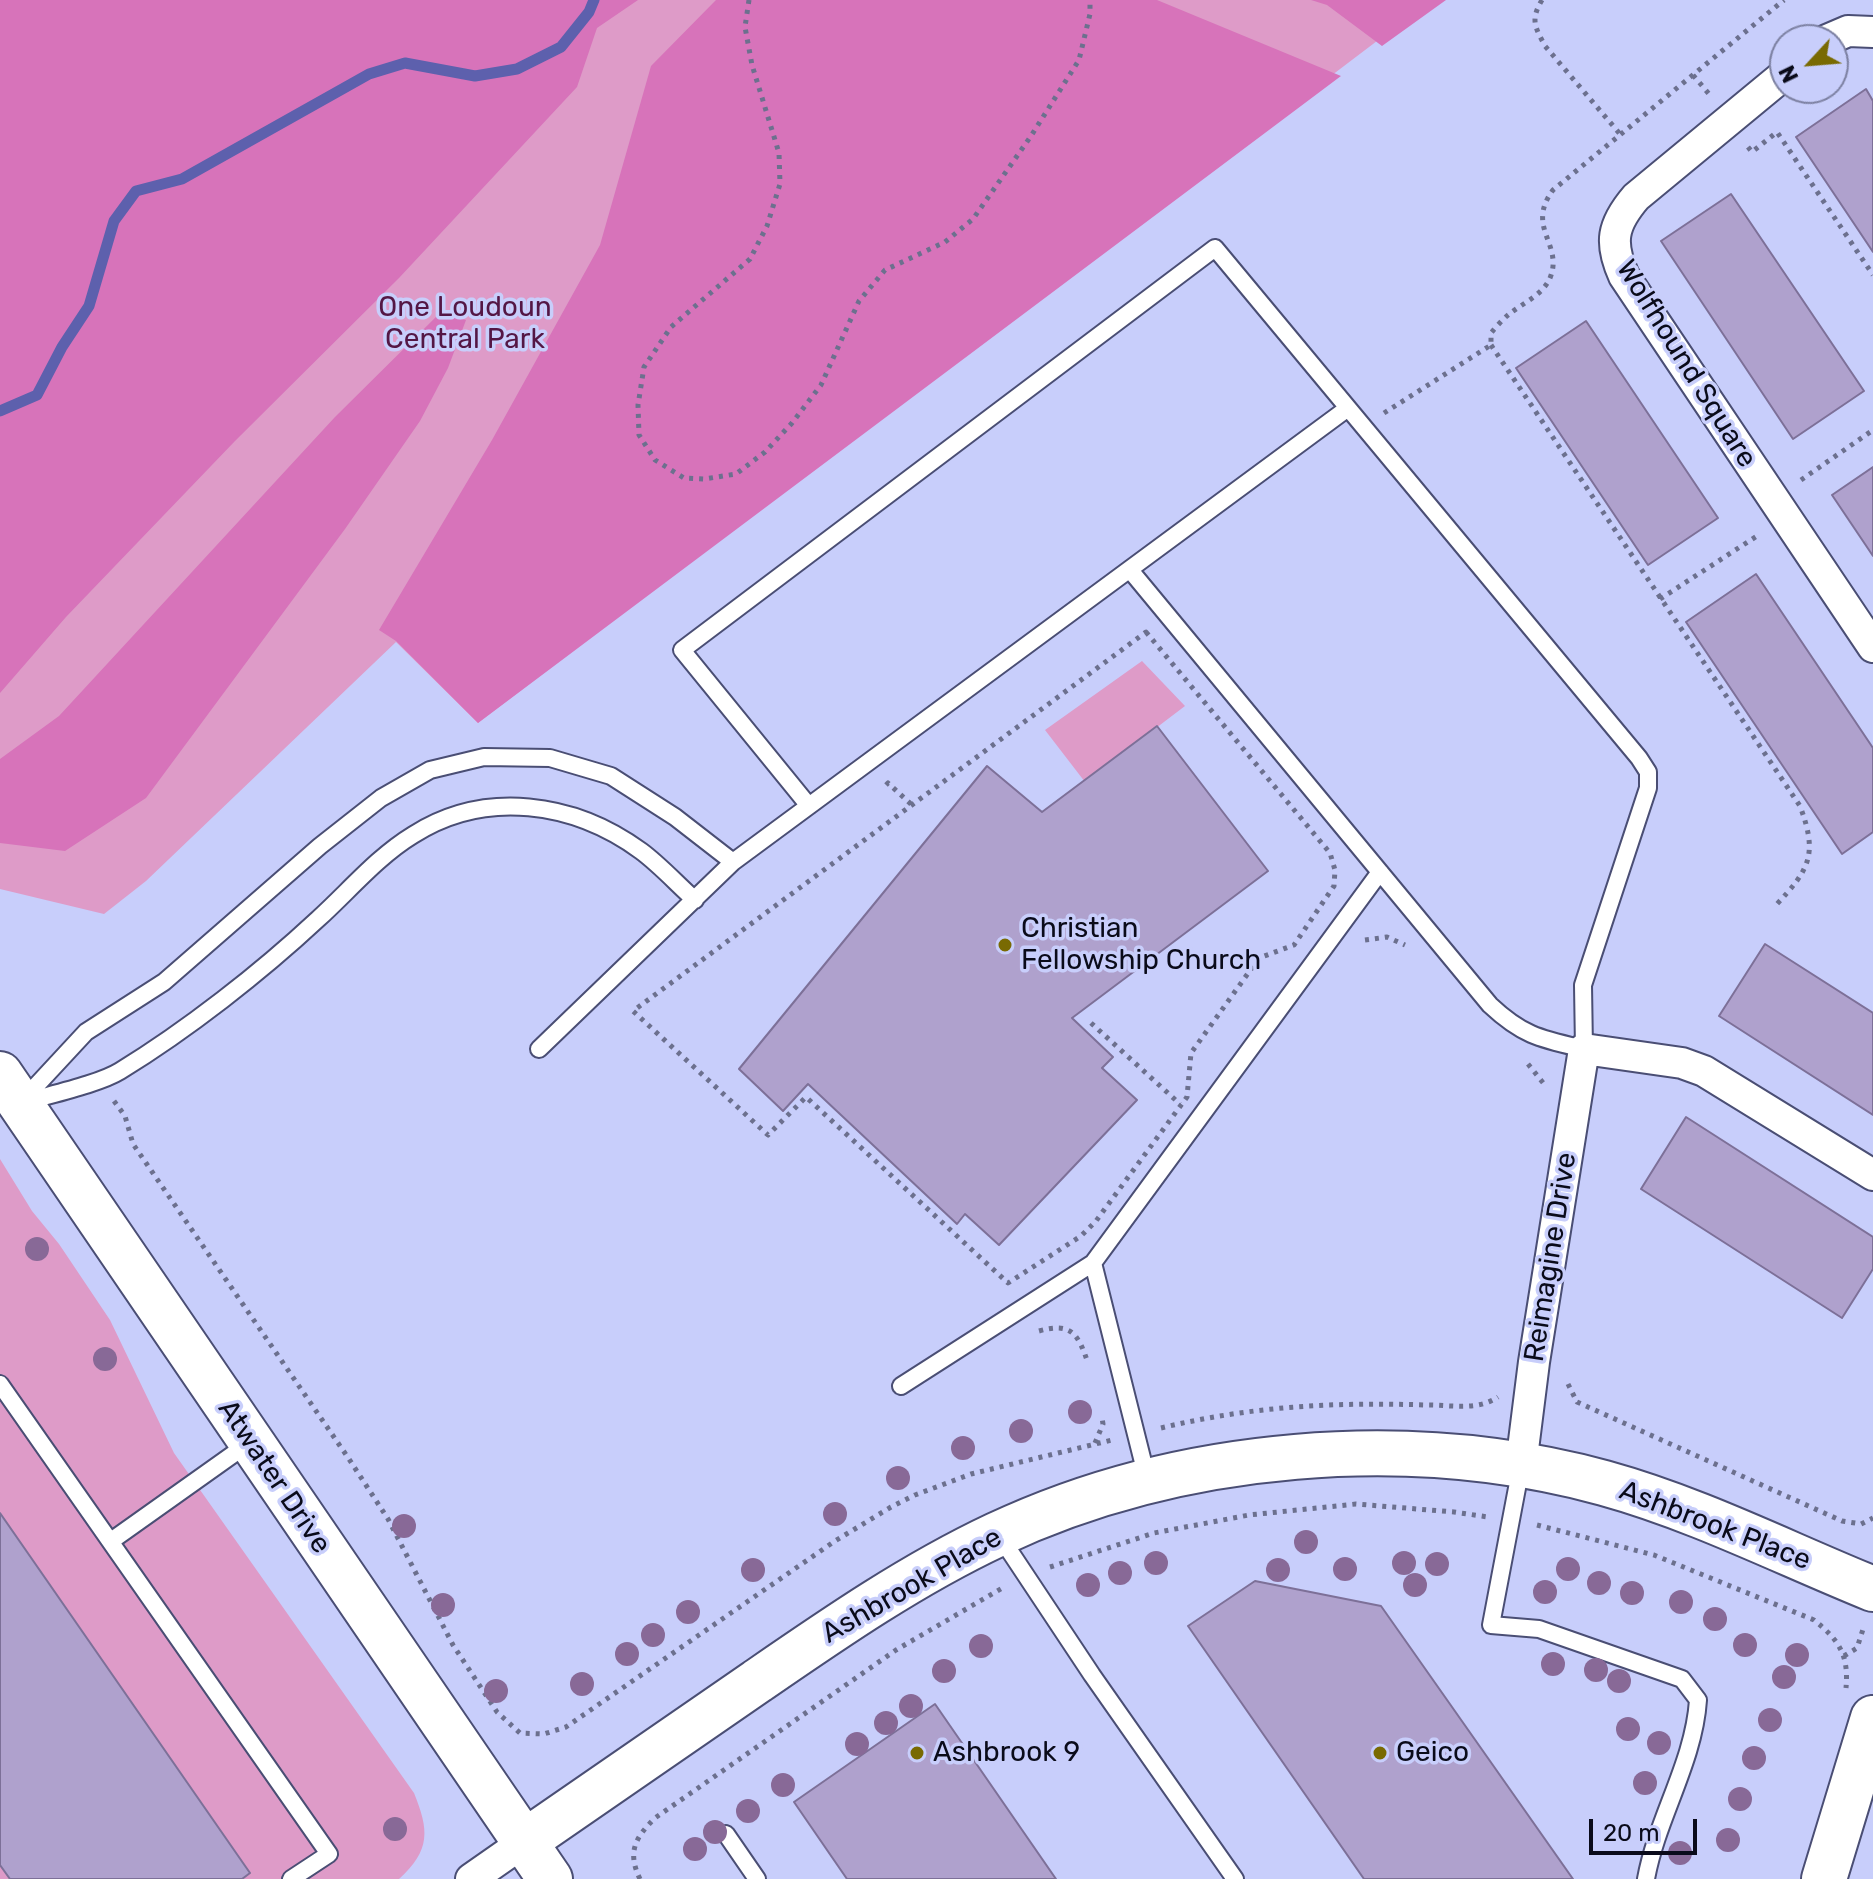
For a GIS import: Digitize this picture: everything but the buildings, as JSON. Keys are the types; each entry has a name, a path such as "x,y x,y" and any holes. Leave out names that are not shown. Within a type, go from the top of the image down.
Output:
{"street":[{"path":"1849,31 1873,32"},
{"name":"Wolfhound Square","path":"1769,87 1636,197 1623,212 1616,230 1616,258 1633,289 1873,647"},
{"path":"1584,1049 1669,1060 1704,1071 1873,1175"},
{"name":"Reimagine Drive","path":"1521,1465 1534,1362 1584,1049"},
{"name":"Atwater Drive","path":"10,1089 550,1879"},
{"name":"Ashbrook Place","path":"471,1879 901,1585 998,1533 1147,1480 1249,1462 1342,1455 1403,1454 1521,1465 1603,1483 1674,1505 1873,1589"},
{"path":"1824,1879 1873,1718"}],"lane":[{"path":"809,806 682,650 1215,248 1648,772 1648,788 1583,985 1584,1049 1534,1037 1511,1025 1490,1005 1130,570"},
{"path":"539,1049 733,862 1348,408"},
{"path":"10,1089 86,1032 164,982 320,846 381,798 430,770 484,757 550,758 611,776 675,817 733,862"},
{"path":"10,1089 98,1079 117,1073 256,971 316,921 372,867 414,834 470,809 528,806 586,819 640,851 695,900"},
{"path":"901,1386 1093,1263 1380,872"},
{"path":"1093,1263 1147,1480"},
{"path":"0,1384 329,1854 291,1879"},
{"path":"111,1541 250,1442"},
{"path":"1521,1465 1491,1625 1539,1629 1682,1679 1698,1700 1696,1728 1650,1852 1646,1879"},
{"path":"998,1533 1092,1675 1235,1879"},
{"path":"726,1834 757,1879"}],"path":[{"path":"749,0 745,27 747,40 779,153 780,184 767,226 750,259 671,327 644,367 638,405 639,435 655,460 684,478 704,479 736,474 765,452 821,385 859,301 885,270 945,242 973,219 1079,60 1090,14 1090,0"},
{"path":"1542,0 1534,14 1536,29 1545,46 1620,134"},
{"path":"1776,905 1798,882 1809,858 1810,832 1800,806 1491,345 1491,333 1550,281 1554,261 1541,221 1543,203 1553,190 1784,0"},
{"path":"1693,75 1752,152 1777,132 1873,275"},
{"path":"1363,426 1491,345"},
{"path":"633,1011 1146,632 1330,853 1335,870 1334,886 1294,945 1259,958 1191,1053 1187,1097 1096,1221 1081,1236 1008,1283"},
{"path":"876,792 888,783 912,805"},
{"path":"1311,920 1354,951 1367,938 1387,937 1407,946"},
{"path":"624,1001 768,1135 806,1097 1008,1283 1037,1331 1052,1327 1067,1328 1080,1339 1090,1369"},
{"path":"1091,1023 1181,1105"},
{"path":"1520,1060 1532,1065 1545,1085 1546,1093"},
{"path":"98,1079 125,1116 133,1144 388,1519 468,1667 497,1712 520,1733 544,1734 566,1727 835,1541 903,1501 971,1474 1209,1416 1287,1406 1356,1403 1479,1407 1497,1398 1509,1358 1568,1371 1567,1388 1577,1402 1638,1432 1842,1521 1861,1524 1873,1518"},
{"path":"1095,1444 1103,1424 1101,1412"},
{"path":"640,1879 633,1857 638,1835 655,1818 896,1650 1027,1575"}],"green space":[{"name":"One Loudoun Central Park","path":"0,0 1431,0 478,723 396,642 146,881 104,914 0,889"},
{"path":"1142,661 1185,706 1085,782 1045,730"},
{"path":"0,1159 32,1211 59,1244 110,1320 174,1453 414,1793 422,1818 424,1839 417,1859 399,1879 0,1879"}],"shaded area":[{"path":"0,0 638,0 597,28 577,87 399,278 235,441 66,617 0,693"},
{"path":"716,0 1157,0 1341,76 478,723 396,641 379,630 492,440 600,245 651,66"},
{"path":"1311,0 1446,0 1382,46 1327,5"},
{"path":"441,312 466,320 448,368 420,421 345,529 146,798 65,851 0,843 0,759 59,716 335,417"}],"waterway":[{"path":"0,411 37,395 62,347 89,306 114,221 136,191 182,179 369,74 405,63 475,76 517,69 561,47 589,12 594,0"}],"place":[{"name":"Christian Fellowship Church","path":"1005,945"},
{"name":"Ashbrook 9","path":"917,1753"},
{"name":"Geico","path":"1380,1753"}]}
